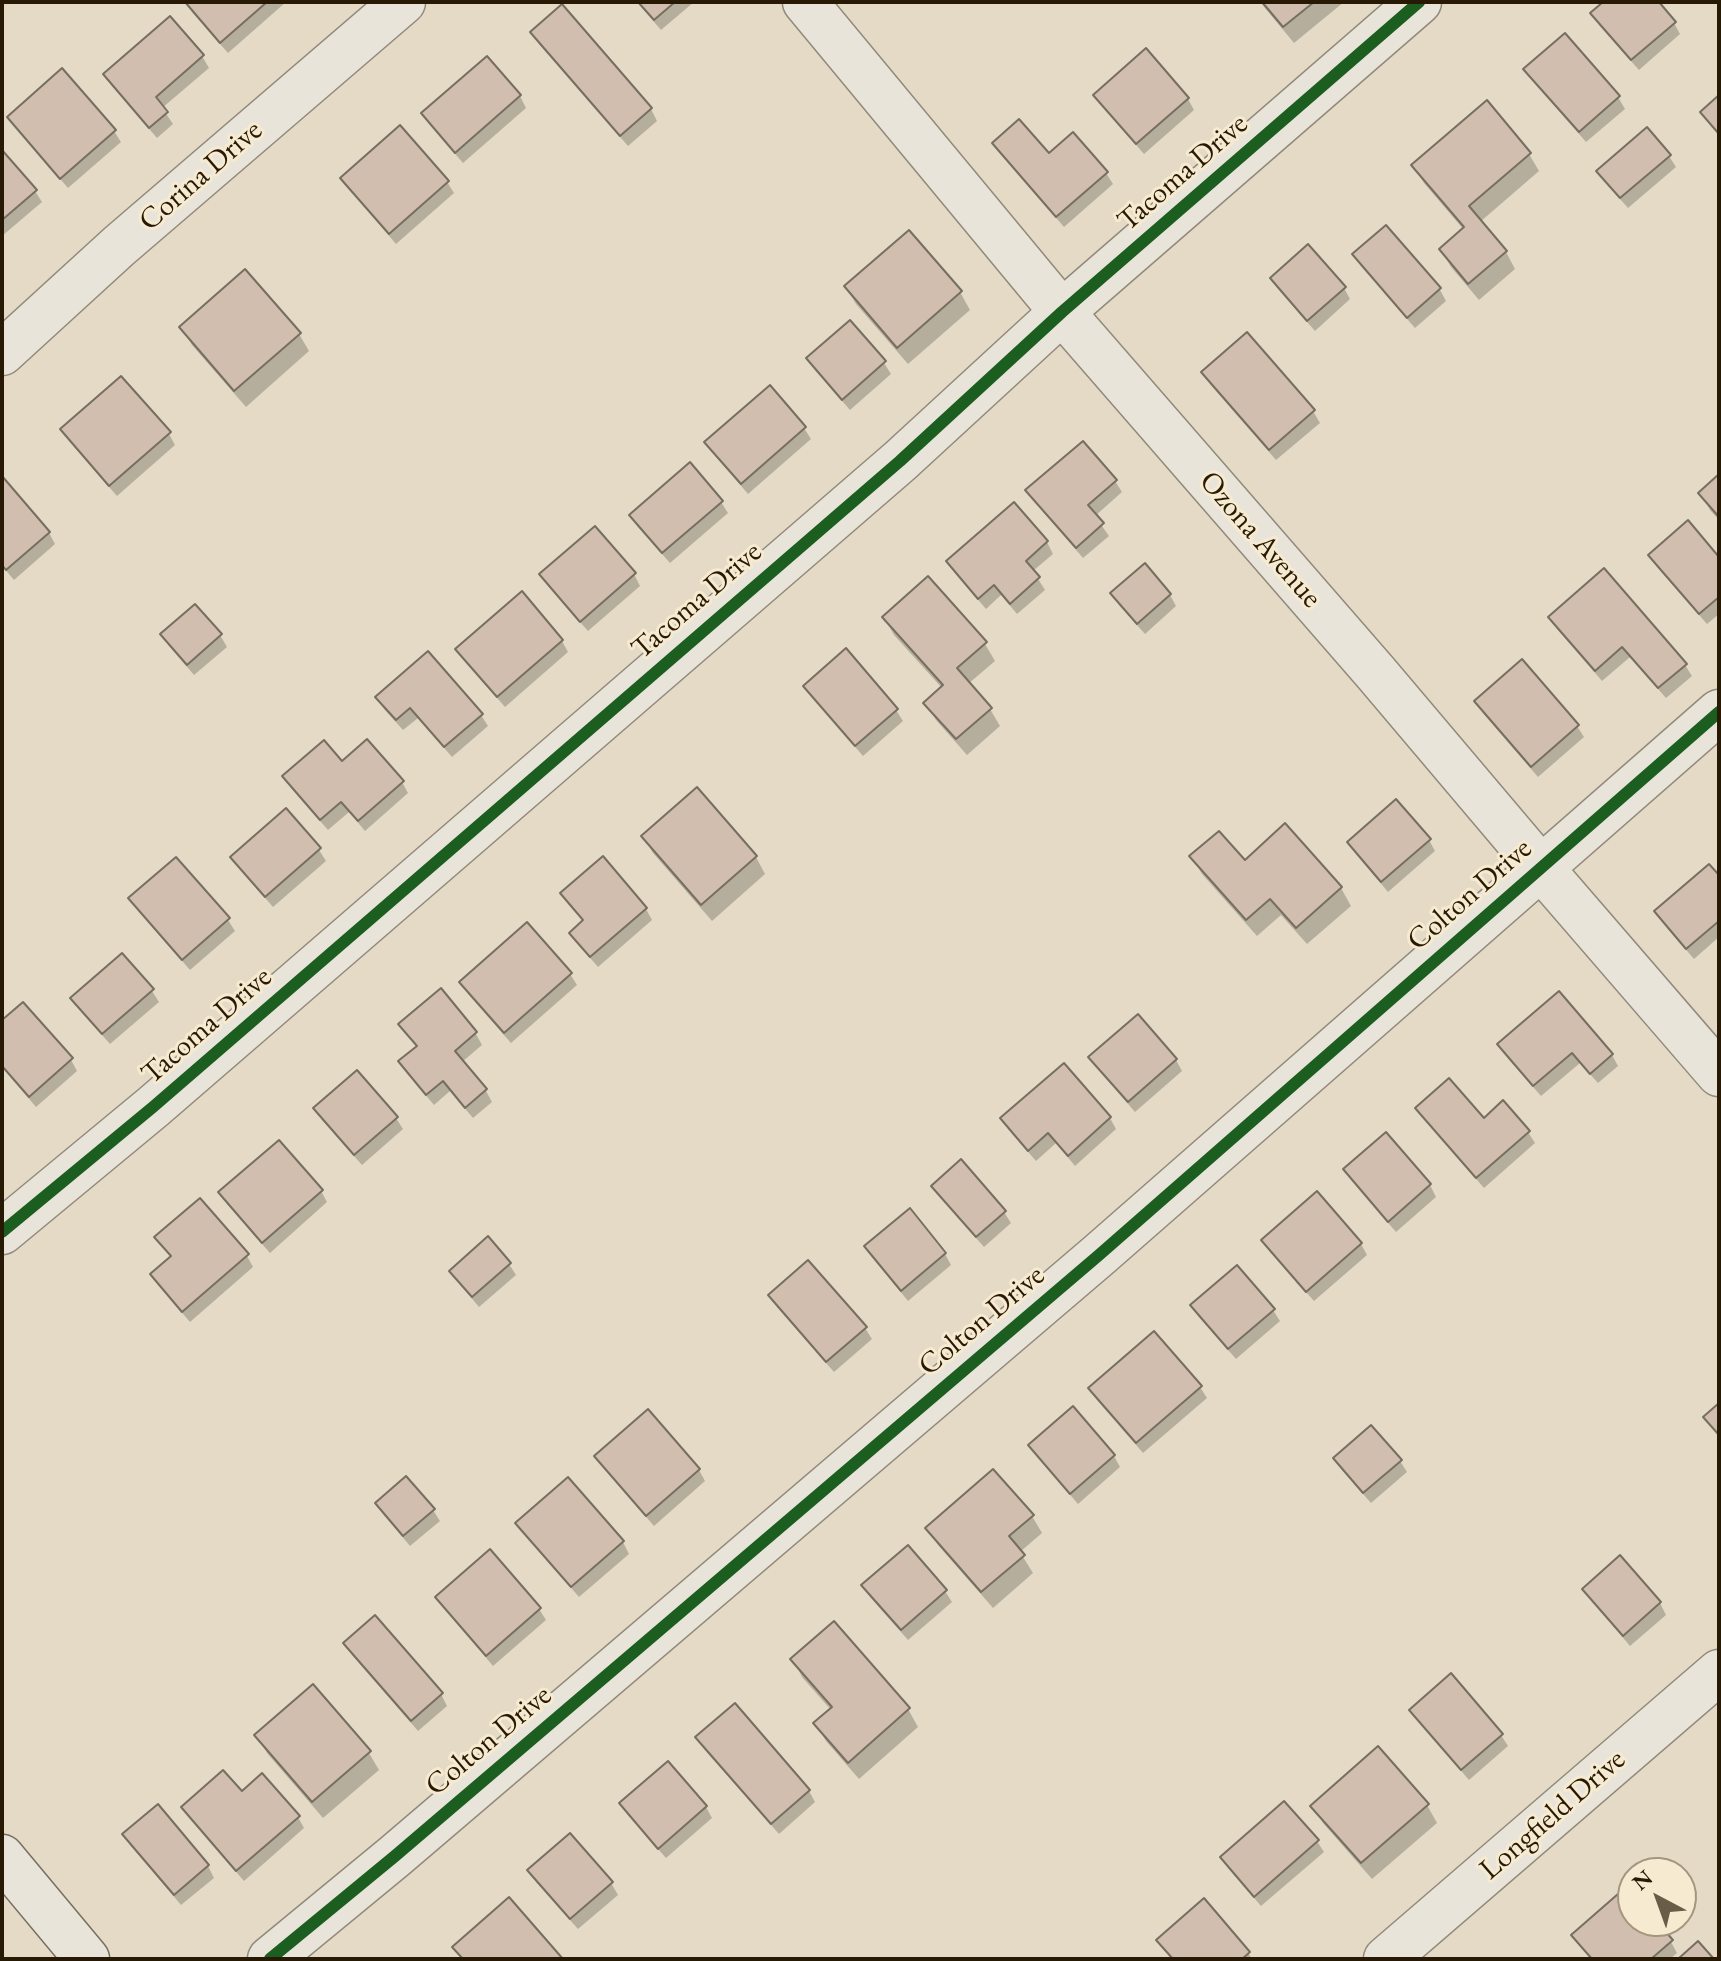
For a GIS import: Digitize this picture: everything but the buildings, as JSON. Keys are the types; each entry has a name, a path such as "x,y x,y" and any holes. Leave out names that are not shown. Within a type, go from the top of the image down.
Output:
{"street":[{"name":"Corina Drive","path":"2,353 119,246 403,2"},
{"name":"Ozona Avenue","path":"805,2 1062,312 1719,1074"},
{"name":"Tacoma Drive","path":"2,1232 153,1107 900,461 1062,312 1419,2"},
{"name":"Colton Drive","path":"270,1959 395,1856 1099,1255 1719,712"},
{"name":"Longfield Drive","path":"1386,1959 1719,1672"},
{"path":"2,1857 87,1959"}],"cycle path":[{"path":"2,1232 153,1107 900,461 1062,312 1419,2"},
{"path":"270,1959 395,1856 1099,1255 1719,712"}]}
